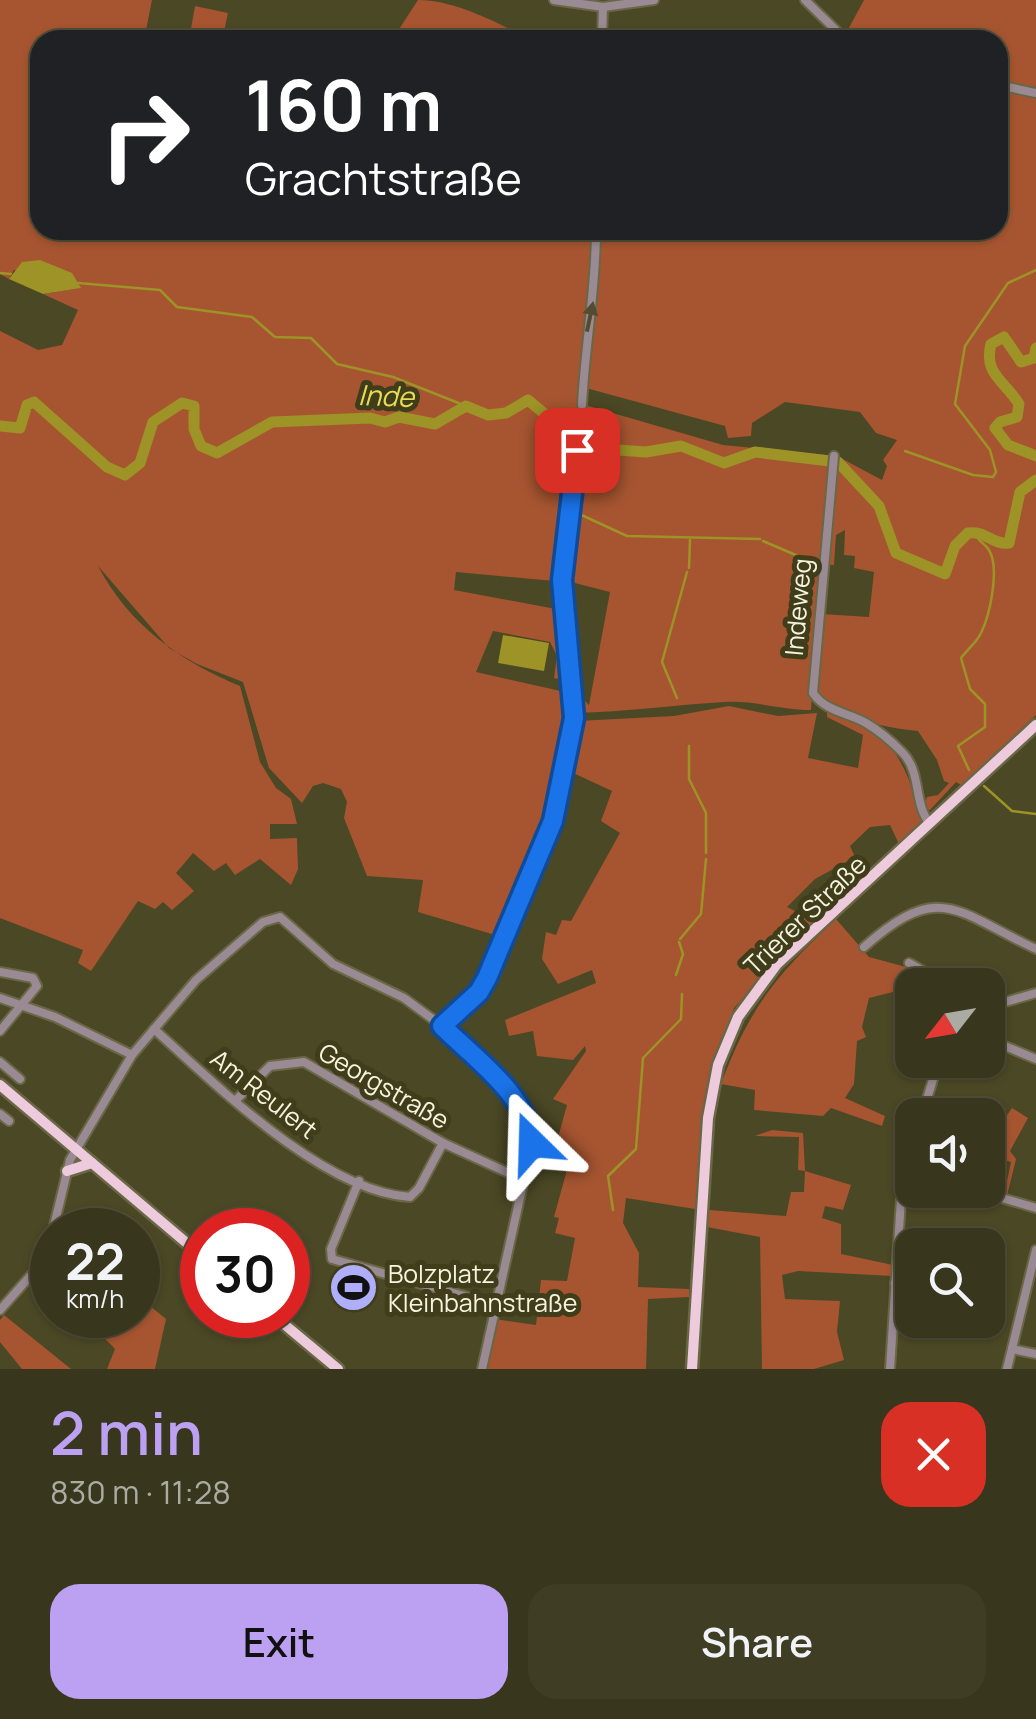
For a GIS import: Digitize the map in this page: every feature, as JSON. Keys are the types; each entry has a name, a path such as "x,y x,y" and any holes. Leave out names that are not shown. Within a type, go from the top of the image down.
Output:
{"main road":[{"name":"Trierer Straße","path":"692,1369 708,1118 728,1037 748,999 777,964 1036,725"},
{"path":"0,1084 180,1237"},
{"path":"67,1171 93,1162"},
{"path":"301,1338 338,1369"}],"street":[{"path":"554,0 603,8 654,0"},
{"path":"804,0 836,30"},
{"path":"602,30 603,8"},
{"path":"1008,87 1036,94"},
{"path":"582,405 584,343 596,283 596,240"},
{"path":"442,1026 479,992 487,978 559,799 574,718 562,580 577,450"},
{"name":"Indeweg","path":"834,461 813,693 831,710 869,724 902,753 915,774 920,807 930,824"},
{"path":"864,947 901,916 932,905 950,908 1036,949"},
{"path":"59,1208 76,1149 132,1056 212,965 263,922 280,917 333,964 404,998 442,1026 522,1110 532,1143 492,1304 482,1369"},
{"path":"909,964 916,968"},
{"path":"0,972 36,982 0,1032"},
{"path":"1005,1002 1036,993"},
{"path":"0,998 23,1004 132,1056"},
{"name":"Am Reulert","path":"154,1030 235,1101 301,1151 359,1181 410,1196 419,1188 442,1143"},
{"path":"1005,1046 1036,1059"},
{"path":"0,1062 20,1079"},
{"name":"Georgstraße","path":"235,1101 270,1066 304,1062 442,1143 522,1179"},
{"path":"0,1114 9,1121"},
{"path":"359,1181 331,1250 332,1259 492,1304"},
{"path":"1005,1199 1036,1208"},
{"path":"1008,1369 1036,1250"},
{"path":"0,1310 30,1276"},
{"path":"890,1369 895,1283"},
{"path":"1012,1349 1036,1354"}],"shaded area":[{"path":"0,0 152,0 146,30 30,30 30,240 1008,240 1008,30 848,30 864,0 1036,0 1036,715 963,786 956,782 930,810 923,809 927,797 938,795 949,783 944,781 937,760 918,731 864,720 838,709 816,693 822,614 869,617 874,572 854,568 855,556 844,555 845,530 836,535 834,565 824,564 821,556 811,710 736,702 575,713 565,582 456,572 454,590 561,610 564,680 554,678 557,656 550,642 493,631 476,672 565,692 569,718 564,752 556,751 553,779 561,781 552,821 502,937 418,912 423,880 367,876 344,818 347,802 341,789 323,783 313,786 302,803 269,768 243,682 176,652 197,665 240,686 260,762 276,788 291,799 297,824 270,824 270,839 297,838 298,869 291,885 260,859 235,875 226,863 214,871 193,853 176,873 194,891 172,910 163,902 155,909 138,901 91,971 78,963 83,950 0,918 0,331 38,350 62,345 78,310 43,294 80,288 14,270 9,279 0,274","holes":["586,388 725,426 728,438 751,436 752,423 785,402 860,412 876,433 897,440 883,460 887,466 882,480 837,456 723,445 585,405","98,566 166,645 125,606","571,582 610,592 589,705 584,700"]},
{"path":"418,0 462,8 512,30 398,30"},
{"path":"195,6 228,13 224,30 191,30"},
{"path":"40,260 72,273 81,288 43,294 9,279 22,262"},
{"path":"503,635 549,643 544,671 498,663"},
{"path":"729,706 778,716 817,713 808,758 858,768 863,735 827,717 827,712 866,724 881,735 903,767 922,823 899,844 890,825 870,827 850,846 855,857 815,879 787,907 815,921 734,1008 711,1073 695,1209 626,1198 623,1223 639,1253 638,1287 689,1289 689,1297 648,1299 646,1369 488,1369 494,1319 536,1325 541,1280 567,1281 575,1238 555,1233 559,1218 554,1217 573,1148 557,1141 567,1105 553,1099 586,1051 585,1046 573,1060 537,1056 533,1031 509,1036 505,1020 596,983 592,970 558,984 542,959 546,932 556,935 562,920 571,921 620,833 601,821 612,791 569,771 577,721 674,716"},
{"path":"836,919 869,957 906,967 895,968 895,992 869,998 862,1027 866,1037 857,1041 854,1084 845,1098 885,1116 882,1126 831,1108 823,1116 754,1110 755,1090 721,1084 755,1012 797,957"},
{"path":"1012,1108 1028,1118 1010,1151 1016,1159 1007,1196 1011,1162 1005,1160 1005,1118"},
{"path":"772,1130 803,1133 805,1171 798,1170 799,1137 755,1136"},
{"path":"805,1171 851,1185 843,1210 825,1206 822,1218 841,1224 841,1254 893,1265 892,1276 798,1271 782,1275 785,1299 840,1301 837,1332 844,1360 814,1369 762,1369 760,1237 707,1227 709,1210 786,1216 791,1192 804,1192"},
{"path":"160,1314 166,1319 155,1369 107,1369 115,1349 104,1338 160,1338"},
{"path":"4,1315 71,1369 22,1369 0,1342 0,1320"}],"waterway":[{"path":"905,451 973,475 993,477 996,472 990,450 955,404 965,346 1008,283 1036,270"},
{"path":"0,273 11,274"},
{"path":"78,283 160,290 177,307 252,317 275,337 311,338 337,364 393,377 466,406"},
{"name":"Inde","path":"1036,348 1034,358 1021,362 1004,337 991,344 989,354 997,377 1019,404 1017,417 1000,422 995,428 1008,445 1036,456"},
{"name":"Inde","path":"0,426 20,428 27,405 34,402 107,467 125,475 140,463 153,422 182,403 194,406 194,429 201,446 217,453 272,422 370,418 385,422 399,417 435,424 466,406 488,415 506,413 528,400 558,425 618,450 646,452 681,446 724,463 755,452 838,462 879,506 896,553 945,574 955,546 968,533 1009,543 1020,492 1036,480"},
{"path":"575,512 627,536 760,539"},
{"path":"969,770 958,746 985,727 985,704 970,689 961,658 984,625 994,579 989,550 975,532"},
{"path":"689,568 690,540"},
{"path":"763,541 819,565"},
{"path":"677,698 662,662 687,572"},
{"path":"689,746 689,779 706,813 706,853"},
{"path":"984,786 1012,811 1036,814"},
{"path":"680,939 701,914 706,859"},
{"path":"676,975 683,954 679,942"},
{"path":"613,1210 608,1176 636,1149 643,1058 681,1019 682,994"}],"place":[{"name":"Bolzplatz Kleinbahnstraße","path":"353,1288"}],"route":[{"path":"532,1143 527,1120 515,1100 442,1026 479,992 487,978 559,799 574,718 562,580 577,450"}]}
